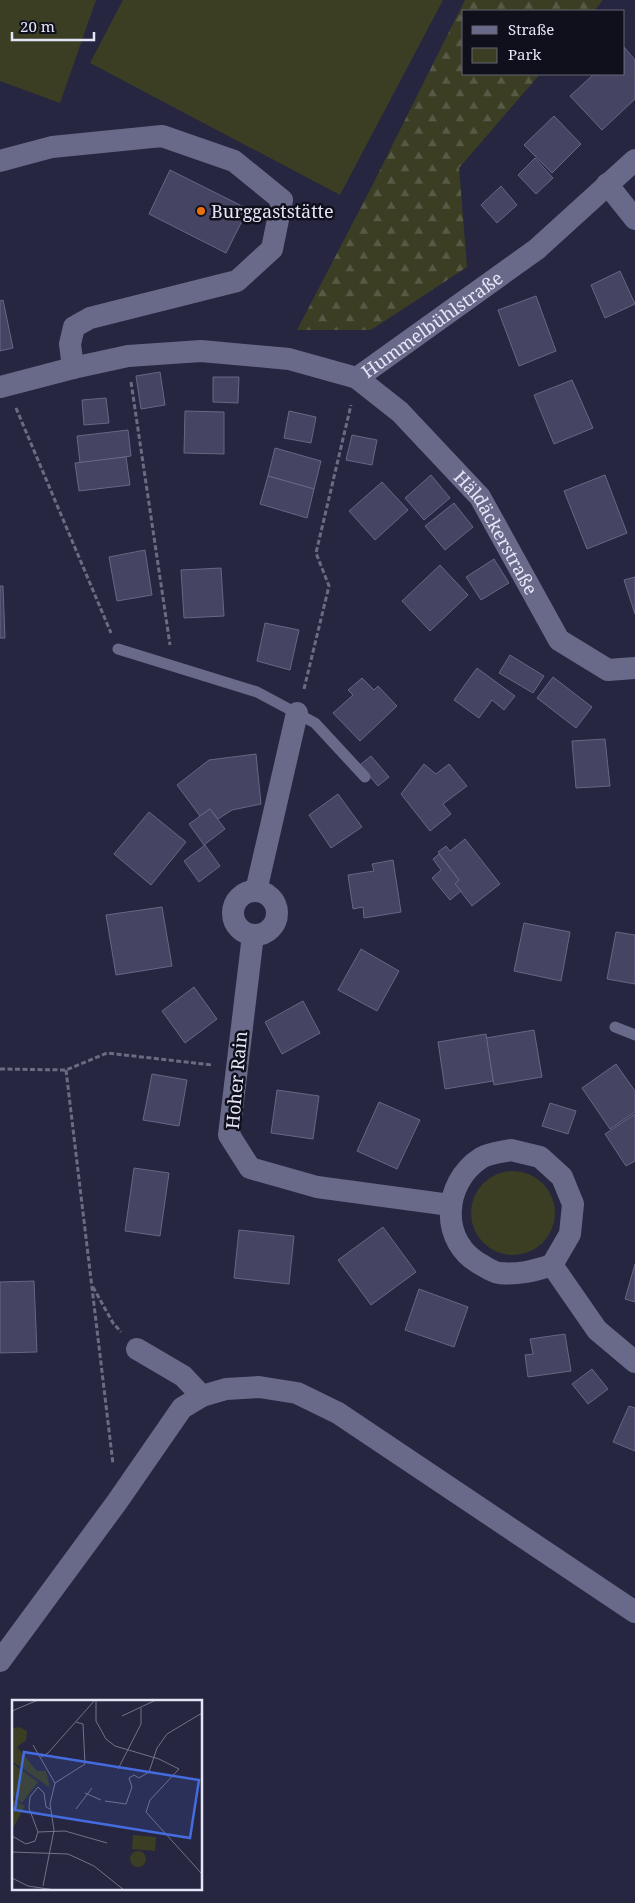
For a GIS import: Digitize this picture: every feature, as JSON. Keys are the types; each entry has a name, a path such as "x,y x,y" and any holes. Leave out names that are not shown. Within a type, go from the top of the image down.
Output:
{"street":[{"path":"0,161 52,147 162,136 234,161 282,200 272,249 237,281 90,318 74,327 70,344 73,368"},
{"name":"Hummelbühlstraße","path":"3,386 128,356 200,351 289,359 357,378 537,249 635,160"},
{"path":"607,184 635,219"},
{"name":"Häldäckerstraße","path":"357,378 400,412 480,497 559,640 608,670 635,668"},
{"path":"256,891 296,713"},
{"path":"256,891 269,896 273,901 276,914 271,927 260,934 253,935 239,929 233,915 236,900 242,895 256,891"},
{"name":"Hoher Rain","path":"253,935 235,1067 229,1135 250,1168 317,1187 450,1205"},
{"path":"511,1150 540,1157 562,1177 573,1204 570,1234 552,1265 527,1273 497,1273 471,1259 453,1235 450,1205 460,1177 482,1158 511,1150"},
{"path":"552,1265 597,1330 635,1362"},
{"path":"137,1349 183,1376 202,1396"},
{"path":"0,1661 117,1502 182,1408 202,1396 226,1389 259,1387 297,1393 338,1413 635,1612"}],"lane":[{"path":"118,649 257,692 315,723 365,777"},
{"path":"615,1027 635,1035"}],"path":[{"path":"128,356 170,644 182,669"},
{"path":"296,713 311,667 329,586 316,553 357,378"},
{"path":"3,386 118,649"},
{"path":"0,1069 66,1070 107,1052 235,1067"},
{"path":"66,1070 117,1502"},
{"path":"92,1285 113,1323 137,1349"}],"green space":[{"path":"0,0 96,0 60,103 0,81"},
{"path":"123,0 443,0 340,195 90,63"},
{"path":"465,0 603,0 595,10 462,10 462,75 539,75 459,168 467,267 371,330 297,330 371,188"},
{"path":"505,1171 521,1171 537,1178 548,1189 555,1205 552,1229 543,1243 537,1248 521,1255 505,1255 489,1248 478,1237 471,1221 471,1205 478,1189 489,1178"}],"building":[{"path":"625,48 635,60 635,99 602,130 570,96 593,75 625,75"},
{"path":"554,116 581,144 552,173 524,145"},
{"path":"535,158 553,178 536,194 518,175"},
{"path":"170,170 248,209 226,253 149,214"},
{"path":"501,186 517,205 497,223 481,205"},
{"path":"620,271 635,304 605,318 591,285"},
{"path":"536,296 556,351 519,366 498,310"},
{"path":"3,300 13,348 0,351 0,301"},
{"path":"160,372 165,405 141,409 136,376"},
{"path":"213,377 239,377 238,403 213,402"},
{"path":"572,380 593,428 554,444 534,395"},
{"path":"106,398 109,423 84,425 82,400"},
{"path":"185,411 224,412 224,454 184,453"},
{"path":"289,411 316,417 311,443 284,438"},
{"path":"128,430 131,456 80,463 77,436"},
{"path":"352,435 377,440 372,465 346,460"},
{"path":"275,448 321,461 314,489 268,476"},
{"path":"126,457 130,485 79,491 75,463"},
{"path":"431,475 450,498 424,520 405,498"},
{"path":"605,475 627,533 587,549 564,491"},
{"path":"268,476 314,489 307,518 260,504"},
{"path":"382,482 408,510 375,540 349,511"},
{"path":"454,503 473,527 445,550 425,526"},
{"path":"145,550 152,595 117,601 109,557"},
{"path":"494,559 509,583 481,600 466,577"},
{"path":"440,565 468,595 430,631 402,601"},
{"path":"221,568 224,616 184,618 181,570"},
{"path":"635,577 635,614 624,580"},
{"path":"0,586 3,586 5,638 0,638"},
{"path":"265,623 299,630 290,670 257,661"},
{"path":"510,655 544,676 533,693 499,673"},
{"path":"477,668 515,696 504,710 492,700 479,718 454,700"},
{"path":"553,677 592,707 576,728 537,698"},
{"path":"362,678 374,690 378,686 397,706 360,741 333,713 353,695 348,690"},
{"path":"605,739 610,786 576,788 572,741"},
{"path":"256,754 261,804 232,810 218,819 210,809 200,816 177,785 209,760"},
{"path":"371,756 389,777 378,786 360,765"},
{"path":"424,764 436,774 449,764 467,786 443,804 451,814 430,831 401,794"},
{"path":"338,794 362,827 331,848 309,815"},
{"path":"210,809 225,829 204,845 189,824"},
{"path":"149,812 186,842 151,885 114,854"},
{"path":"465,839 500,884 472,906 455,884 459,880 438,852 446,846 450,851"},
{"path":"205,845 220,866 199,882 184,861"},
{"path":"439,854 459,880 455,884 461,891 450,900 432,878 441,870 433,859"},
{"path":"393,860 401,912 364,918 363,907 353,909 348,875 374,871 372,864"},
{"path":"162,907 172,966 116,975 106,915"},
{"path":"524,923 570,932 561,981 514,971"},
{"path":"616,932 635,935 635,984 607,979"},
{"path":"361,949 399,971 377,1011 338,990"},
{"path":"194,987 217,1019 185,1043 162,1011"},
{"path":"303,1001 320,1033 282,1054 265,1022"},
{"path":"534,1030 542,1077 494,1085 486,1038"},
{"path":"486,1034 493,1081 445,1089 438,1042"},
{"path":"616,1064 635,1091 635,1112 610,1129 582,1088"},
{"path":"152,1074 187,1080 179,1126 143,1120"},
{"path":"277,1090 319,1096 313,1139 271,1133"},
{"path":"379,1102 420,1120 397,1169 357,1151"},
{"path":"550,1103 576,1111 568,1134 542,1126"},
{"path":"635,1114 635,1161 626,1166 605,1134"},
{"path":"134,1168 169,1173 160,1236 125,1231"},
{"path":"383,1227 416,1272 371,1305 338,1260"},
{"path":"239,1230 294,1236 289,1284 234,1278"},
{"path":"635,1264 635,1302 625,1299"},
{"path":"34,1281 37,1352 0,1353 0,1282"},
{"path":"419,1289 468,1307 454,1347 405,1330"},
{"path":"565,1334 571,1371 528,1377 525,1355 533,1354 530,1339"},
{"path":"592,1369 608,1389 588,1404 572,1384"},
{"path":"629,1406 635,1408 635,1451 613,1442"}],"place":[{"name":"Burggaststätte","path":"201,211"}]}
